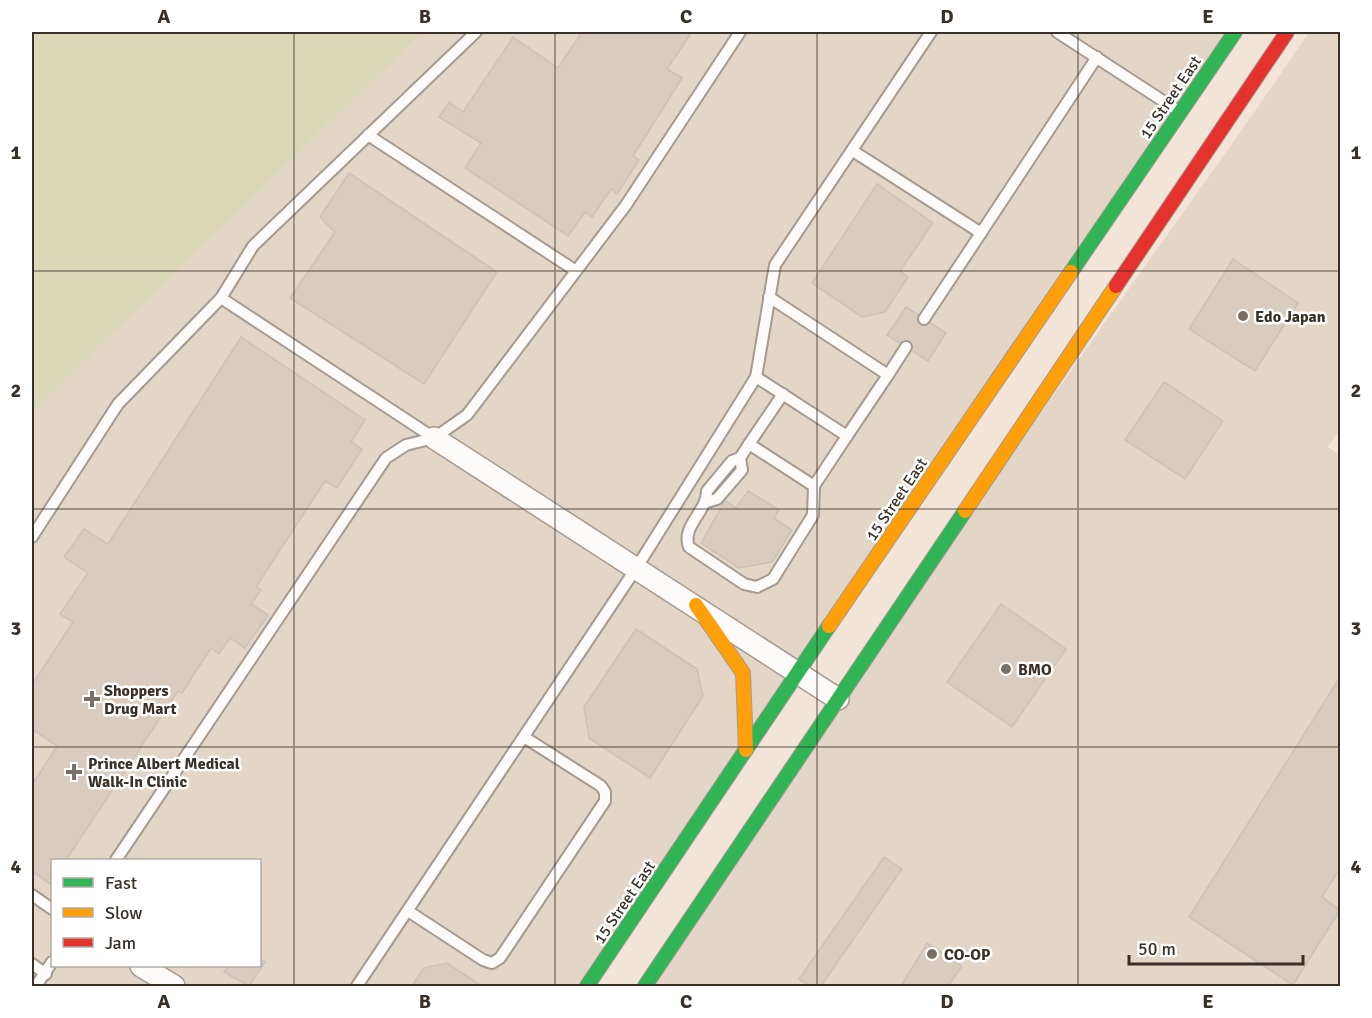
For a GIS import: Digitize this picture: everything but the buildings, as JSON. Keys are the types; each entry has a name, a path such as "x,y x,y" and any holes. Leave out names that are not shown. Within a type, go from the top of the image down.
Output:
{"main road":[{"name":"15 Street East","path":"587,987 798,672 1235,32"},
{"path":"645,987 1287,32"},
{"path":"696,605 742,673 746,750"}],"street":[{"path":"434,438 696,605 838,699"},
{"path":"143,967 174,987"}],"lane":[{"path":"32,537 117,404 221,298 253,246 476,32"},
{"path":"117,859 386,458 406,445 434,438 467,415 626,205 740,32"},
{"path":"357,987 637,567 756,377 775,265 931,32"},
{"path":"1057,32 1180,112"},
{"path":"924,319 1097,57"},
{"path":"368,135 576,271"},
{"path":"853,151 981,233"},
{"path":"770,297 888,375"},
{"path":"221,298 434,438"},
{"path":"783,394 740,458 732,461 707,491 707,502 687,535 689,547 744,584 757,587 773,579 813,515 814,486 906,347"},
{"path":"756,377 847,436"},
{"path":"749,444 814,486"},
{"path":"408,911 483,960 492,963 500,958 605,801 605,792 601,786 524,737"},
{"path":"32,895 51,908"},
{"path":"32,964 46,974"},
{"path":"36,987 51,964"}],"shaded area":[{"path":"32,32 423,32 32,412"},
{"path":"423,32 1235,32 587,986 32,986 32,412"},
{"path":"1309,32 1340,32 1340,429 1328,447 1340,455 1340,986 645,986 838,699"}],"traffic: fast":[{"path":"1071,272 1235,32"},
{"path":"645,986 965,511"},
{"path":"587,986 829,626"}],"traffic: slow":[{"path":"829,626 1071,272"},
{"path":"965,511 1116,286"},
{"path":"696,605 743,673 746,750"}],"traffic: jam":[{"path":"1116,286 1287,32"}],"place":[{"name":"Edo Japan","path":"1243,316"},
{"name":"BMO","path":"1006,669"},
{"name":"Shoppers Drug Mart","path":"92,699"},
{"name":"Prince Albert Medical Walk-In Clinic","path":"74,772"},
{"name":"CO-OP","path":"932,954"}]}
